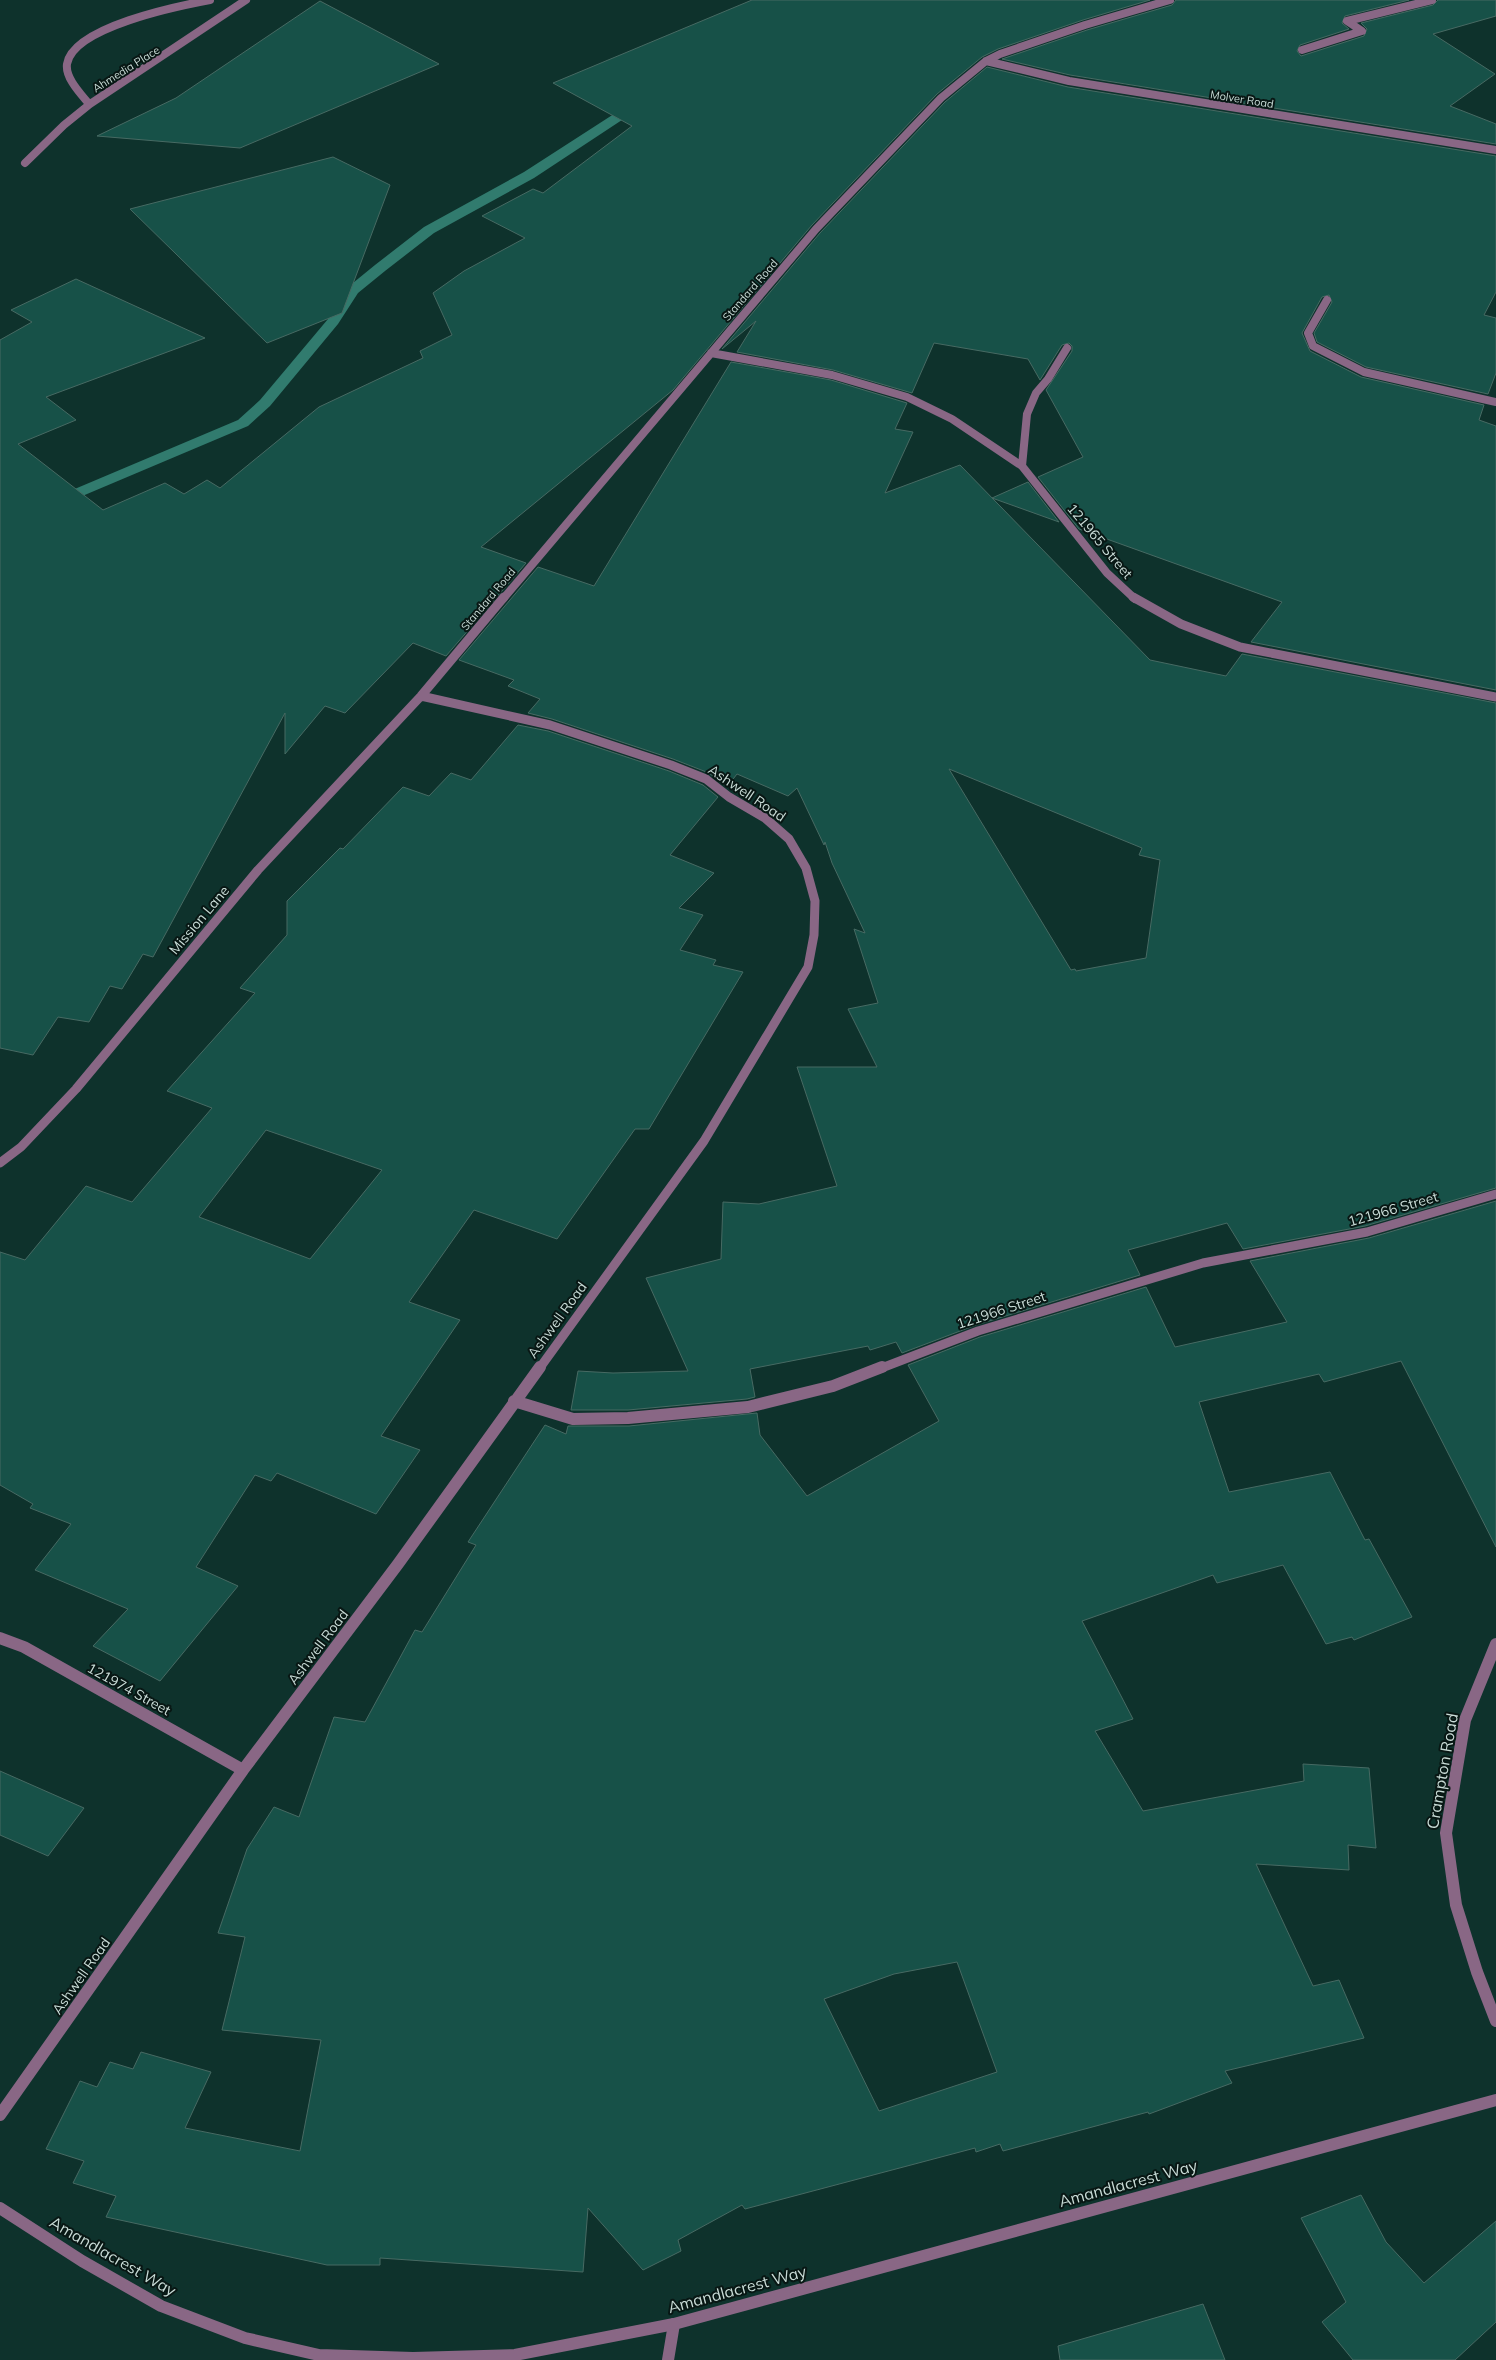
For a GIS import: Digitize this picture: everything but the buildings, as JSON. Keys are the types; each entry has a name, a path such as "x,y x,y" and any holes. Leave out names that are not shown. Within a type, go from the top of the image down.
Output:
{"street":[{"path":"89,104 68,73 66,62 73,51 105,30 157,11 210,0"},
{"name":"Ahmedia Place","path":"25,163 56,132 89,104 193,38 246,0"},
{"name":"Standard Road","path":"420,696 816,229 941,98 986,61 1024,44 1170,0"},
{"path":"1302,50 1362,31 1347,21 1432,0"},
{"name":"Molver Road","path":"986,61 1069,81 1496,150"},
{"path":"1327,300 1308,333 1313,346 1364,372 1496,402"},
{"path":"1022,466 1027,414 1036,393 1048,380 1067,348"},
{"name":"121965 Street","path":"711,353 832,375 907,397 952,419 1022,466 1107,573 1132,597 1181,624 1240,647 1496,697"},
{"name":"Mission Lane","path":"0,1163 21,1147 76,1089 258,870 420,696"},
{"name":"Ashwell Road","path":"0,2115 243,1770 398,1564 514,1401 704,1141 808,967 814,935 815,901 806,868 789,839 765,818 729,797 706,779 550,725 420,696"},
{"name":"121966 Street","path":"514,1401 573,1419 628,1418 748,1407 833,1386 978,1331 1203,1263 1367,1232 1496,1194"},
{"name":"121974 Street","path":"0,1638 24,1647 243,1770"},
{"name":"Crampton Road","path":"1496,1644 1491,1652 1465,1720 1446,1833 1456,1906 1477,1972 1496,2021"},
{"name":"Amandlacrest Way","path":"0,2208 82,2261 162,2306 244,2338 319,2355 413,2358 515,2355 674,2324 1496,2100"},
{"path":"668,2360 674,2324"}],"waterway":[{"path":"56,502 243,423 265,403 333,321 353,290 380,268 429,230 529,175 621,115 640,106"}]}
